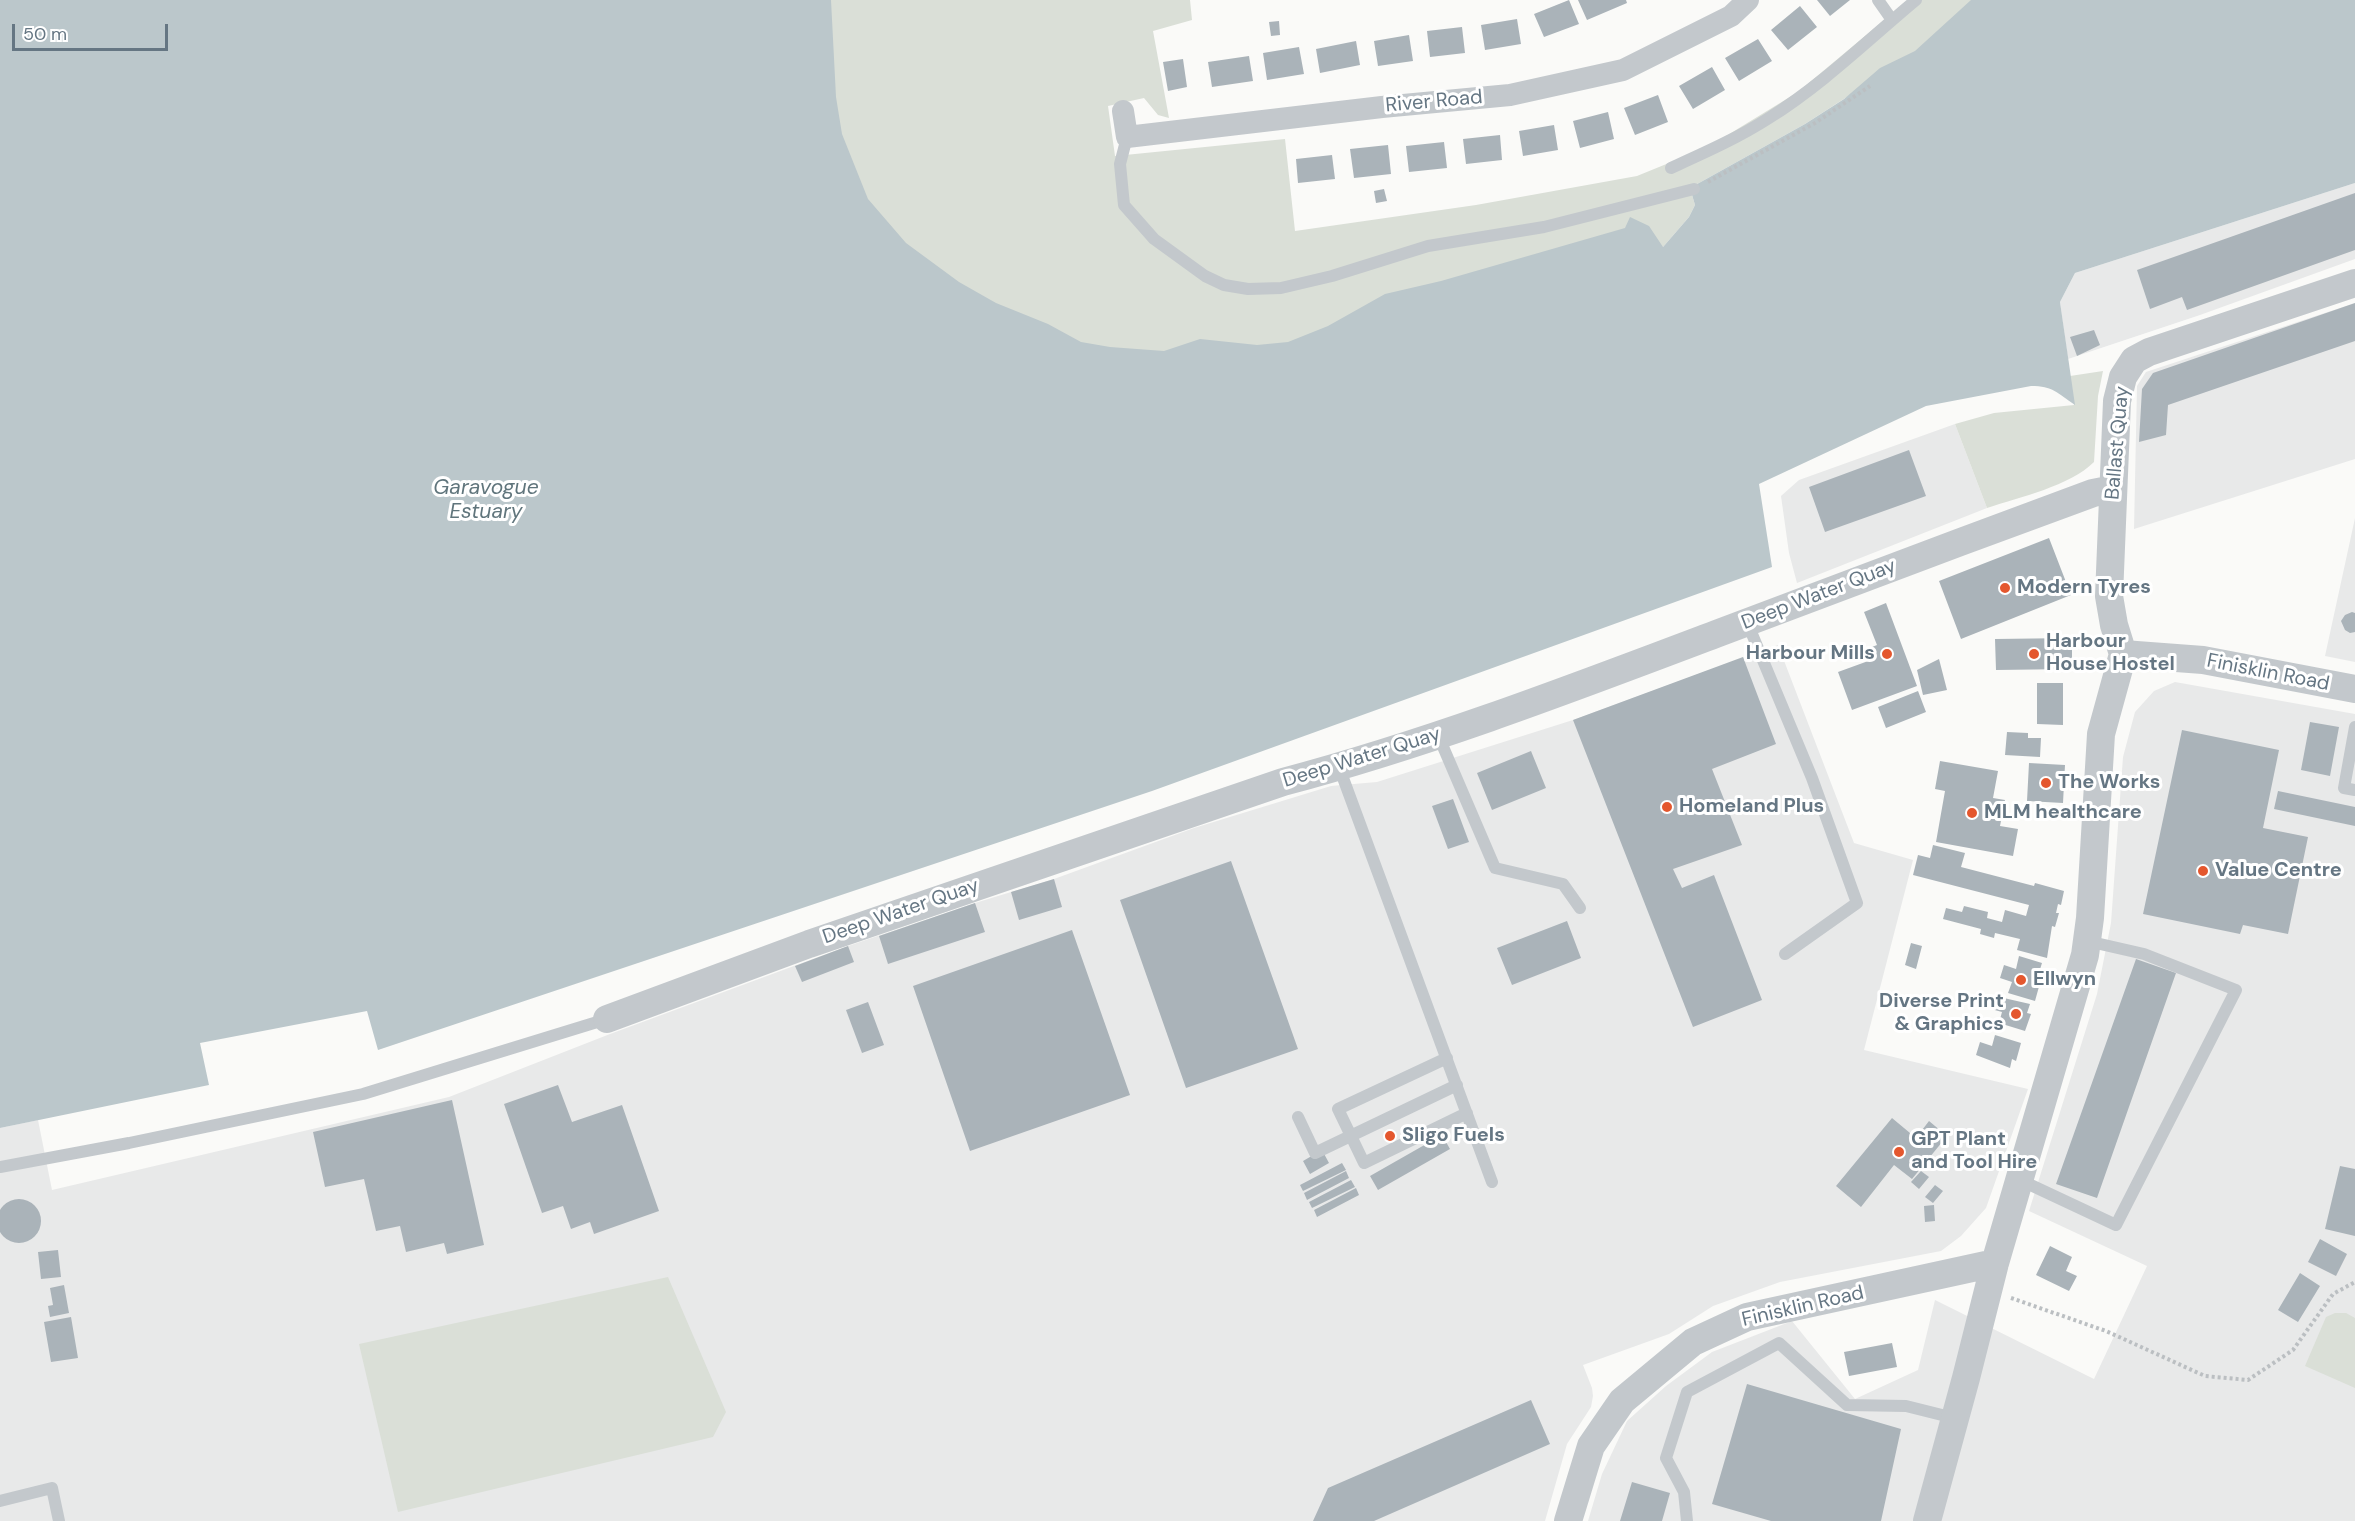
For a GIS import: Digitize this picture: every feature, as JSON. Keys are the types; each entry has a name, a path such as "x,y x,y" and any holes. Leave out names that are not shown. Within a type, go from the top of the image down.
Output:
{"street":[{"name":"River Road","path":"1127,137 1382,107 1510,95 1623,69 1731,16 1748,0"},
{"path":"1123,111 1127,137"},
{"name":"Ballast Quay","path":"2123,654 2114,626 2109,596 2117,401 2123,377 2134,360 2149,352 2355,283"},
{"name":"Deep Water Quay","path":"608,1019 832,936 1283,782 1339,767 1588,682 2086,496 2113,489"},
{"path":"1927,1521 1991,1277 2085,955 2101,734 2123,654"},
{"name":"Finisklin Road","path":"2123,654 2203,660 2355,689"},
{"name":"Finisklin Road","path":"1568,1521 1591,1446 1622,1401 1693,1342 1747,1317 1991,1277"}],"lane":[{"path":"1878,0 1892,20"},
{"path":"1671,168 1733,139 1769,118 1800,96 1917,0"},
{"path":"1127,137 1120,164 1124,205 1154,239 1205,276 1224,285 1248,289 1281,288 1332,276 1428,246 1544,227 1694,189"},
{"path":"1747,622 1812,778 1857,903 1785,954"},
{"path":"2355,727 2344,788 2355,790"},
{"path":"1437,734 1495,868 1563,884 1580,908"},
{"path":"1339,767 1492,1182"},
{"path":"2020,1180 2116,1225 2236,990 2144,954 2087,940"},
{"path":"0,1167 129,1143 363,1094 608,1019"},
{"path":"1447,1058 1338,1109 1364,1163 1467,1113"},
{"path":"1298,1117 1315,1153 1457,1085"},
{"path":"1687,1521 1684,1492 1666,1458 1687,1392 1779,1343 1847,1405 1906,1406 1954,1418"},
{"path":"0,1501 52,1488 59,1521"}],"path":[{"path":"1694,189 1815,123 1870,86"},
{"path":"1991,1277 2205,1376 2248,1380 2293,1350 2333,1294 2355,1282"}],"shaded area":[{"path":"0,0 1190,0 1192,20 1153,31 1169,118 1158,115 1144,98 1108,106 1115,156 1285,139 1295,231 1476,205 1637,176 1708,147 1798,92 1908,0 1997,0 1805,124 1690,188 1695,205 1689,217 1663,247 731,618"},
{"path":"2355,183 2355,259 2200,315 2068,359 2060,302 2075,273"},
{"path":"2355,303 2355,459 2134,529 2137,386 2146,372"},
{"path":"2103,371 2098,396 2094,462 2072,478 1987,508 1955,424 1994,413 2074,405 2070,376"},
{"path":"1955,424 1987,508 1797,583 1789,553 1781,496 1799,480"},
{"path":"2355,518 2355,662 2325,656"},
{"path":"1778,645 1854,843 1913,860 1864,1050 2028,1089 1986,1208 1961,1236 1941,1251 1780,1282 1713,1306 1669,1334 1583,1365 1592,1388 1591,1407 1567,1444 1545,1521 0,1521 0,1128 38,1120 52,1190 449,1097 610,1034 848,946 1054,879 1194,828 1331,786 1377,782 1573,720"},
{"path":"2175,682 2355,714 2355,1521 1588,1521 1602,1474 1627,1421 1666,1386 1712,1352 1792,1321 1855,1399 1918,1370 1935,1300 2094,1379 2147,1266 2029,1211 2097,994 2111,923 2123,757 2135,712 2154,691"},
{"path":"668,1277 726,1412 713,1437 398,1512 359,1344"},
{"path":"2335,1313 2346,1313 2355,1318 2355,1388 2305,1366 2326,1317"}],"water":[{"name":"Garavogue Estuary","path":"0,0 831,0 836,97 842,134 868,199 906,243 959,282 996,303 1048,324 1081,342 1110,347 1164,351 1200,339 1257,345 1288,342 1328,326 1385,294 1441,281 1625,228 1630,217 1649,226 1663,247 1689,217 1695,205 1690,188 1805,124 1844,99 1880,68 1915,51 1971,0 2355,0 2355,183 2075,273 2060,302 2075,405 2050,389 2031,386 1926,406 1759,484 1772,567 1152,791 378,1050 367,1011 200,1043 209,1085 0,1128"}],"building":[{"path":"1569,0 1579,24 1544,37 1534,14"},
{"path":"1578,0 1626,0 1627,3 1587,20"},
{"path":"1817,0 1850,0 1830,16"},
{"path":"1800,6 1817,27 1788,50 1771,30"},
{"path":"1517,19 1521,44 1485,50 1481,25"},
{"path":"1279,21 1280,35 1271,36 1269,22"},
{"path":"1462,27 1465,53 1430,57 1427,31"},
{"path":"1409,35 1413,61 1378,66 1374,41"},
{"path":"1758,39 1772,61 1739,81 1725,58"},
{"path":"1356,41 1360,65 1320,73 1316,49"},
{"path":"1299,47 1304,74 1267,80 1263,53"},
{"path":"1249,56 1253,81 1212,87 1208,62"},
{"path":"1183,59 1187,87 1168,91 1163,62"},
{"path":"1712,67 1725,90 1693,109 1679,86"},
{"path":"1658,95 1668,122 1635,135 1624,108"},
{"path":"1608,112 1614,139 1580,148 1573,121"},
{"path":"1554,125 1558,150 1523,156 1519,131"},
{"path":"1500,135 1502,160 1466,164 1463,139"},
{"path":"1444,142 1447,168 1409,172 1406,146"},
{"path":"1388,145 1391,174 1354,178 1350,149"},
{"path":"1332,155 1335,179 1298,183 1296,159"},
{"path":"1384,189 1387,201 1376,203 1374,191"},
{"path":"2355,193 2355,250 2187,310 2182,297 2150,309 2137,270"},
{"path":"2355,303 2355,341 2168,405 2166,435 2139,442 2142,389 2153,373"},
{"path":"2094,330 2100,345 2077,356 2070,337"},
{"path":"1909,450 1926,496 1825,532 1809,487"},
{"name":"Modern Tyres","path":"2049,538 2071,595 1961,639 1939,581"},
{"name":"Harbour Mills","path":"1886,603 1917,686 1852,710 1838,672 1871,660 1867,649 1877,645 1864,612"},
{"path":"2355,613 2355,632 2350,633 2345,630 2341,621 2345,615"},
{"name":"Harbour House Hostel","path":"2072,638 2072,669 1996,670 1995,639"},
{"name":"Homeland Plus","path":"1743,657 1776,744 1712,769 1742,845 1673,869 1682,888 1714,875 1762,1000 1693,1027 1573,720"},
{"path":"1939,659 1947,690 1923,695 1917,670"},
{"path":"2037,683 2063,683 2063,725 2037,724"},
{"path":"1918,691 1926,712 1886,728 1878,707"},
{"path":"2310,722 2339,727 2330,776 2301,770"},
{"name":"Value Centre","path":"2182,730 2279,750 2263,828 2308,837 2288,934 2243,925 2240,934 2143,914"},
{"path":"2007,732 2028,733 2028,738 2041,738 2040,757 2005,755"},
{"path":"1531,751 1546,788 1492,810 1477,773"},
{"name":"MLM healthcare","path":"1940,761 1998,771 1993,798 2005,800 2000,826 2018,829 2013,856 1936,842 1945,791 1935,789"},
{"name":"The Works","path":"2029,763 2065,765 2063,803 2027,801"},
{"path":"2278,791 2355,807 2355,826 2274,809"},
{"path":"1453,799 1469,842 1448,849 1432,806"},
{"path":"1933,845 1965,853 1961,867 2034,886 2035,883 2064,891 2061,905 2058,904 2056,913 2059,913 2055,927 2052,926 2047,958 2017,950 2020,939 1995,933 1994,938 1980,934 1981,929 1943,919 1946,908 1962,912 1964,906 1988,912 1987,918 2002,922 2005,910 2026,916 2029,905 1913,875 1918,855 1930,858"},
{"path":"1231,861 1298,1049 1186,1088 1120,900"},
{"path":"1054,879 1062,907 1019,920 1011,892"},
{"path":"975,903 985,932 888,964 879,936"},
{"path":"1567,921 1581,958 1512,985 1497,948"},
{"path":"1072,930 1130,1095 970,1151 913,986"},
{"path":"1911,943 1922,946 1916,969 1905,965"},
{"path":"848,946 854,962 802,982 795,966"},
{"name":"Ellwyn","path":"2019,956 2042,963 2036,982 2040,983 2035,1001 2008,993 2012,982 2000,978 2004,965 2016,969"},
{"path":"2136,959 2176,973 2097,1198 2056,1184"},
{"name":"Diverse Print & Graphics","path":"1995,996 2030,1004 2027,1013 2031,1014 2025,1031 1999,1023 2002,1012 1991,1009"},
{"path":"868,1002 884,1045 862,1053 846,1010"},
{"path":"1995,1035 2021,1043 2016,1061 2012,1059 2010,1068 1976,1055 1980,1042 1992,1046"},
{"path":"558,1085 572,1122 622,1105 659,1211 594,1234 590,1222 571,1229 563,1206 542,1213 504,1104"},
{"path":"452,1100 484,1245 447,1254 444,1243 406,1252 400,1226 376,1231 364,1179 325,1187 313,1132"},
{"name":"GPT Plant and Tool Hire","path":"1892,1118 1916,1138 1929,1121 1947,1136 1912,1179 1894,1165 1861,1207 1836,1186"},
{"path":"1442,1135 1450,1149 1378,1190 1370,1176"},
{"path":"1322,1150 1329,1163 1310,1174 1303,1161"},
{"path":"1342,1163 1346,1170 1303,1191 1300,1185"},
{"path":"2340,1166 2355,1169 2355,1236 2325,1229"},
{"path":"1346,1171 1349,1178 1307,1200 1304,1193"},
{"path":"1921,1171 1929,1177 1919,1189 1911,1182"},
{"path":"1351,1180 1355,1187 1312,1208 1309,1202"},
{"path":"1935,1185 1943,1191 1933,1203 1925,1197"},
{"path":"1356,1188 1359,1195 1317,1217 1314,1210"},
{"path":"19,1199 34,1206 41,1221 34,1236 19,1243 4,1236 -3,1221 4,1206"},
{"path":"1934,1205 1935,1221 1925,1222 1924,1206"},
{"path":"2320,1239 2347,1254 2336,1276 2308,1262"},
{"path":"2050,1246 2072,1257 2066,1271 2077,1276 2069,1291 2036,1275"},
{"path":"58,1250 61,1277 41,1279 38,1252"},
{"path":"2300,1273 2320,1286 2298,1322 2278,1310"},
{"path":"64,1285 69,1313 50,1317 48,1306 53,1305 50,1288"},
{"path":"71,1317 78,1358 51,1362 44,1322"},
{"path":"1892,1343 1897,1367 1849,1376 1844,1352"},
{"path":"1747,1384 1901,1429 1881,1521 1771,1521 1712,1504"},
{"path":"1531,1400 1550,1444 1374,1521 1313,1521 1328,1488"},
{"path":"1632,1482 1670,1493 1662,1521 1620,1521"}],"place":[{"name":"Modern Tyres","path":"2005,588"},
{"name":"Harbour Mills","path":"1887,654"},
{"name":"Harbour House Hostel","path":"2034,654"},
{"name":"The Works","path":"2046,783"},
{"name":"Homeland Plus","path":"1667,807"},
{"name":"MLM healthcare","path":"1972,813"},
{"name":"Value Centre","path":"2203,871"},
{"name":"Ellwyn","path":"2021,980"},
{"name":"Diverse Print & Graphics","path":"2016,1014"},
{"name":"Sligo Fuels","path":"1390,1136"},
{"name":"GPT Plant and Tool Hire","path":"1899,1152"}]}
